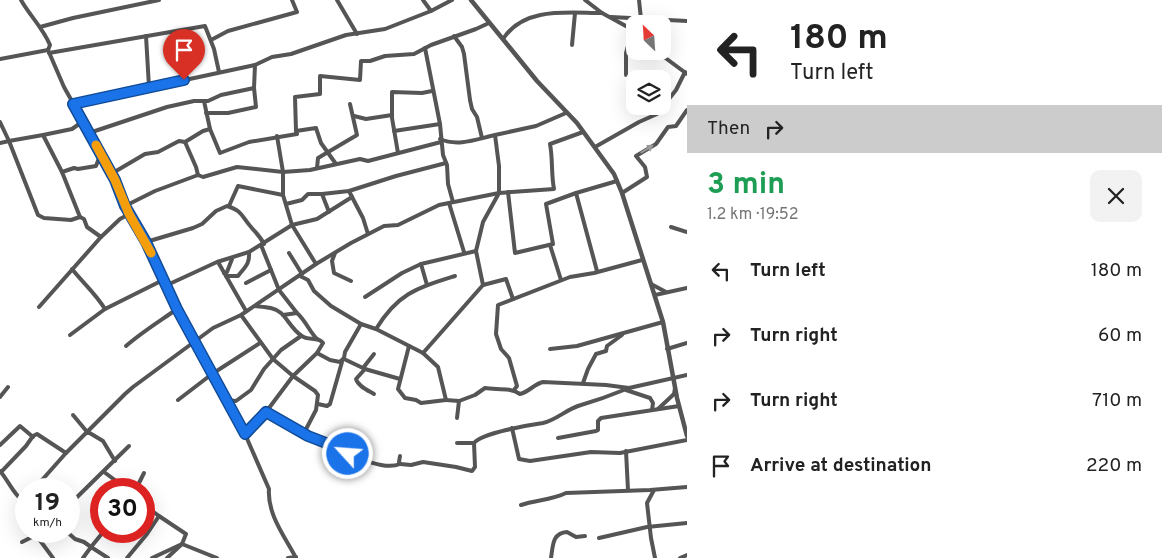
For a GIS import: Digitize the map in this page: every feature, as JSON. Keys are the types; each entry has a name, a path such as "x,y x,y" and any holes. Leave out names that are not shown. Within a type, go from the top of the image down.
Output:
{"street":[{"path":"21,0 50,45 49,52 82,122 101,153 129,214 146,242 165,286 245,434 269,489 268,496 275,520 296,557 288,558"},
{"path":"40,27 73,18 160,0"},
{"path":"211,40 228,31 297,12 292,0"},
{"path":"337,0 357,34"},
{"path":"423,0 431,11"},
{"path":"73,104 255,65 272,57 291,54 341,37 385,29 431,11 452,0"},
{"path":"471,0 537,81 583,132 614,174 622,193 662,322 687,436"},
{"path":"585,0 602,13 626,27"},
{"path":"639,0 641,15"},
{"path":"503,39 511,28 528,18 550,13 602,13"},
{"path":"572,45 576,13"},
{"path":"611,17 626,18"},
{"path":"671,20 687,21"},
{"path":"204,102 210,129 220,153 249,142 297,134 295,97 320,94 320,76 360,80 361,61 370,61 385,56 409,55 489,23"},
{"path":"0,58 49,52 205,26 211,40 219,72"},
{"path":"146,36 149,87"},
{"path":"454,36 462,47 464,54 470,100 477,117 482,138"},
{"path":"425,48 440,124 451,202 464,252"},
{"path":"595,147 657,114 676,90 686,73 668,60"},
{"path":"206,113 228,113 256,107 254,88 255,65"},
{"path":"89,133 167,107 194,101 204,102 221,95 254,88"},
{"path":"398,152 392,115 392,92 422,93 432,91"},
{"path":"317,168 318,158 357,134 350,104"},
{"path":"622,193 647,177 645,167 636,156 656,144 668,128 676,126 687,110"},
{"path":"125,206 198,175 203,177 237,167 283,172 317,168 360,159 368,161 441,140 454,143 536,126 566,113"},
{"path":"354,116 366,119 392,115"},
{"path":"0,122 38,215 44,218 71,220 80,217"},
{"path":"0,143 72,129 82,122"},
{"path":"394,131 440,124"},
{"path":"296,131 316,128 321,143 336,164"},
{"path":"111,174 145,154 158,152 179,141 185,142 210,129"},
{"path":"44,478 125,394 213,328 241,315 316,264 384,226 398,226 439,205 451,202 499,193 554,189 551,174 553,159 550,144 583,132"},
{"path":"43,135 62,172 80,217 84,219 87,227 101,237"},
{"path":"483,285 476,251 483,222 499,193 499,166 495,135"},
{"path":"277,136 283,172 283,194 292,225 316,264"},
{"path":"185,142 198,175"},
{"path":"62,172 74,168 78,170 93,167 98,164 101,153"},
{"path":"286,204 302,200 308,194 348,191 446,163"},
{"path":"508,192 515,253 553,244 546,204 617,181"},
{"path":"146,242 202,224 216,211 229,206 238,186 283,194"},
{"path":"348,191 363,218 368,234"},
{"path":"576,193 597,271"},
{"path":"322,194 329,212"},
{"path":"165,286 218,262 249,252 292,225 317,219 352,197"},
{"path":"229,206 243,214 250,226 259,234 279,290 305,321 317,340"},
{"path":"39,307 101,237 120,219 129,214"},
{"path":"671,227 687,232"},
{"path":"550,245 562,280"},
{"path":"365,297 402,273 421,264 464,252 476,251"},
{"path":"225,275 238,276 248,265 250,260 249,252"},
{"path":"289,253 301,275 308,280 314,290 331,306 361,324 376,329 409,346 438,367 446,400"},
{"path":"335,253 332,261 334,273 351,280"},
{"path":"225,275 233,258"},
{"path":"514,390 517,386 513,368 509,358 501,349 496,334 498,305 562,280 642,260"},
{"path":"218,262 246,311"},
{"path":"421,264 427,285"},
{"path":"72,269 85,286 94,293 104,309"},
{"path":"246,283 271,270"},
{"path":"376,329 394,304 414,290 455,276"},
{"path":"422,354 483,285 506,279 514,299"},
{"path":"70,335 104,309 155,282 163,280"},
{"path":"650,283 666,292"},
{"path":"654,296 687,288"},
{"path":"245,434 266,412 293,376 317,353 323,344 322,341 302,337 286,322 283,315 272,308 265,299"},
{"path":"255,306 272,308"},
{"path":"126,346 139,334 177,309"},
{"path":"283,315 297,313"},
{"path":"241,315 273,359 318,395 318,404 304,433"},
{"path":"550,349 577,346 662,322"},
{"path":"318,404 327,406 330,404 345,352 361,324"},
{"path":"226,400 236,401 251,390 264,369 288,344 311,332"},
{"path":"584,384 596,354 606,351 607,346 626,332"},
{"path":"178,400 212,374 260,343"},
{"path":"667,349 686,345"},
{"path":"409,346 398,389 405,398 421,403 446,400 459,401 475,395 485,388 514,390 520,394 543,382 617,386 650,398 653,403 652,410"},
{"path":"317,353 330,360 338,362 343,360 364,369 400,379"},
{"path":"374,354 356,379 360,385 374,394"},
{"path":"457,443 474,443 481,438 512,428 544,423 578,406 628,389 687,375"},
{"path":"0,397 8,387"},
{"path":"658,410 674,394 675,388"},
{"path":"458,418 459,401"},
{"path":"558,438 596,431 598,430 598,421 601,418 679,406"},
{"path":"266,412 332,446 346,449 352,448 353,443 350,442"},
{"path":"73,415 88,432 103,441 115,461"},
{"path":"0,445 20,426 33,436"},
{"path":"512,428 519,459 530,461 600,451 620,453 687,440"},
{"path":"15,491 0,471 10,464 33,436 40,435 66,453"},
{"path":"346,449 351,456 375,464 393,466 423,462 472,471 475,467 474,443"},
{"path":"80,495 129,446"},
{"path":"626,451 628,490"},
{"path":"400,456 400,464"},
{"path":"104,472 112,478"},
{"path":"142,478 144,474"},
{"path":"521,505 534,500 556,498 566,493 687,487"},
{"path":"654,490 647,503 655,558"},
{"path":"155,513 186,534 182,544 167,558"},
{"path":"127,558 159,516"},
{"path":"599,538 650,527 687,524"},
{"path":"551,558 555,537 559,534 567,532 576,536 586,536"},
{"path":"80,541 108,558"},
{"path":"44,543 53,558"},
{"path":"83,558 95,543"},
{"path":"152,558 182,544 217,558"},
{"path":"680,558 687,555"}],"slow traffic":[{"path":"96,145 115,180 129,214 151,253"}],"route":[{"path":"184,80 73,104 115,180 125,206 146,242 165,286 245,434 266,412 308,436 344,450 348,454"}]}
